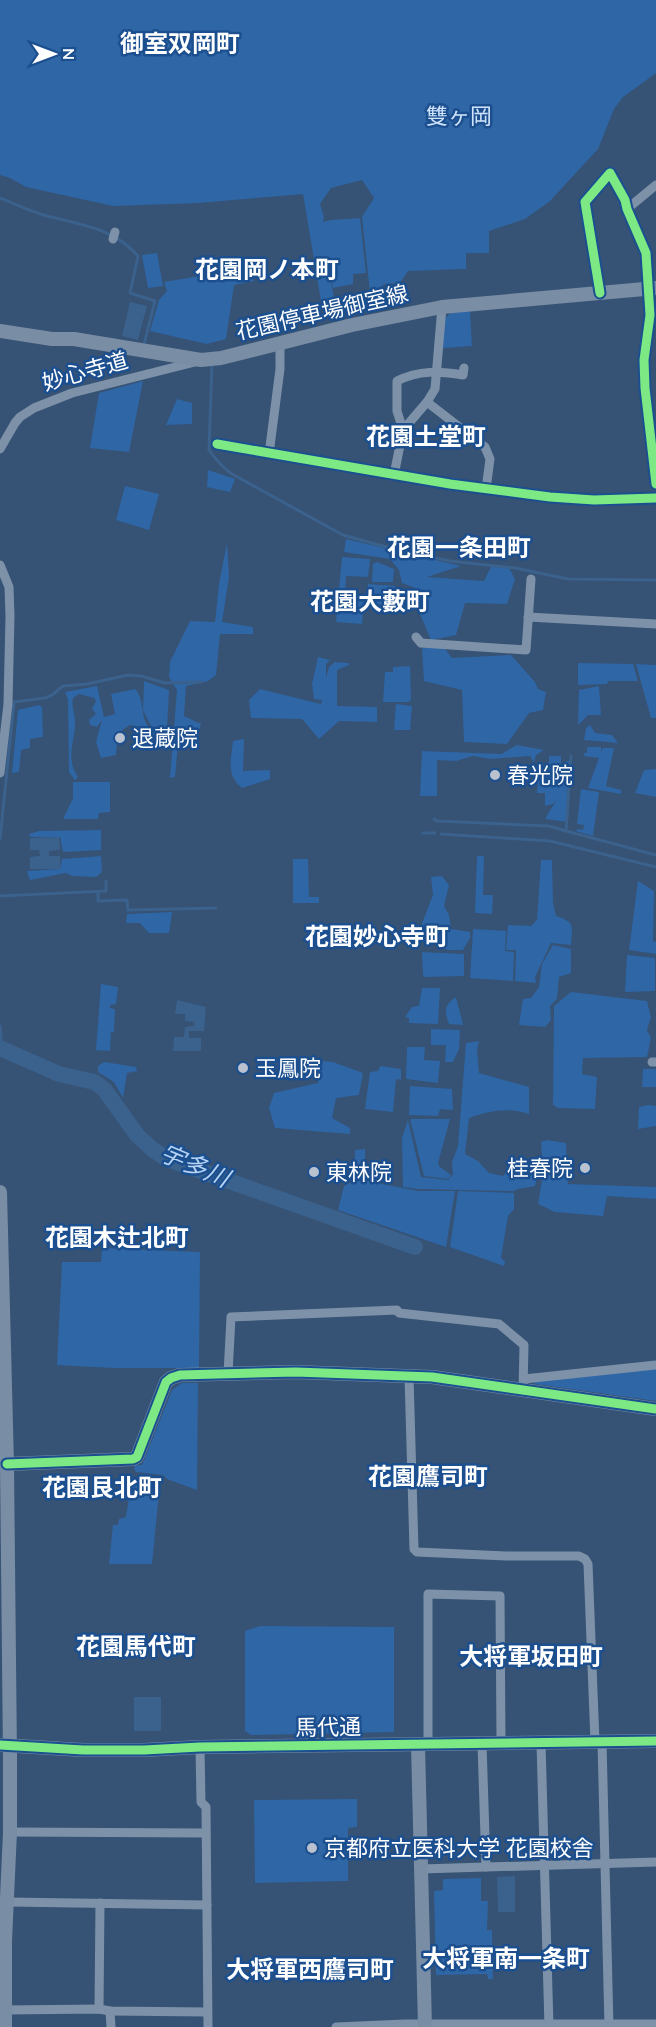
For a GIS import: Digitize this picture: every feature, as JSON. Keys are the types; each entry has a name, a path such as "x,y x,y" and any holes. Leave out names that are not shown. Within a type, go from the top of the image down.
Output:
{"street":[{"path":"600,293 585,202 610,173 625,200 646,253 652,288 644,360 656,484"},
{"path":"627,209 656,184"},
{"path":"646,253 656,246"},
{"name":"花園停車場御室線","path":"0,331 52,339 74,339 209,359 351,325 441,307 652,288"},
{"path":"403,430 435,389 441,307"},
{"path":"269,454 280,369 280,343"},
{"name":"妙心寺道","path":"0,449 15,423 34,408 72,393 209,359"},
{"path":"394,475 403,430 397,411 397,381 416,374 437,371 463,375 464,368"},
{"path":"645,388 656,387"},
{"path":"427,402 485,447 490,459 486,489"},
{"path":"217,444 394,475 550,497 594,500 656,498"},
{"path":"0,569 9,587 10,616 8,704 0,773"},
{"path":"416,637 421,643 526,650 531,579"},
{"path":"528,617 656,624"},
{"path":"0,1192 2,1371 7,1464 4,1570 5,1812 10,1832 8,1902 3,1941 5,2027"},
{"path":"228,1374 231,1317 396,1310 399,1313 499,1324 524,1345 523,1384"},
{"path":"523,1384 656,1365"},
{"path":"7,1464 137,1457 168,1380 180,1375 296,1371 432,1377 523,1384 656,1408"},
{"path":"409,1376 414,1550 417,1552 506,1556 579,1556 588,1564 605,1864 609,2025"},
{"path":"425,2026 422,1869 423,1745 429,1594 500,1596 501,1743"},
{"name":"馬代通","path":"5,1745 93,1750 656,1741"},
{"path":"541,1743 549,2026"},
{"path":"482,1744 486,1867"},
{"path":"200,1747 201,1802 206,1806 208,2027"},
{"path":"10,1832 205,1833"},
{"path":"422,1869 656,1862"},
{"path":"8,1902 207,1905"},
{"path":"99,2009 100,1903"},
{"path":"5,2010 99,2009 207,2012"},
{"path":"110,2011 111,2027"},
{"path":"336,2027 656,2024"}],"green space":[{"name":"雙ヶ岡","path":"0,0 656,0 656,73 623,97 614,109 598,149 550,201 525,219 489,231 489,253 466,253 466,269 408,271 400,283 385,284 370,293 362,217 374,198 362,180 331,188 320,204 324,217 323,222 360,218 366,273 353,274 353,284 333,288 328,266 334,298 321,301 303,194 199,203 113,206 26,187 0,175"},
{"path":"157,253 163,286 148,288 142,255"},
{"path":"252,267 254,281 234,285 226,339 207,344 150,331 159,300 167,291 164,282"},
{"path":"403,285 404,304 400,299 372,300 370,294"},
{"path":"470,311 472,346 443,348 445,318 452,312"},
{"path":"143,381 129,452 90,448 99,393"},
{"path":"177,399 192,403 192,424 166,425"},
{"path":"208,470 235,479 230,492 207,487"},
{"path":"125,486 159,494 149,530 116,520"},
{"path":"346,539 461,566 427,577 484,581 492,565 508,566 515,579 507,604 465,603 456,635 431,640 420,614 428,602 423,591 402,583 399,570 390,559 344,552"},
{"path":"227,543 229,577 222,622 253,627 253,634 220,634 216,675 208,681 186,686 184,716 201,724 195,743 178,744 175,777 170,778 177,690 169,677 170,662 190,621 215,622"},
{"path":"342,557 370,559 368,577 346,576 345,596 364,598 362,624 336,622"},
{"path":"377,562 394,569 393,582 372,582 373,564"},
{"path":"368,584 395,586 392,605 366,604"},
{"path":"442,645 452,658 511,655 535,682 538,689 546,692 543,710 529,713 507,744 464,742 462,690 424,681 422,648"},
{"path":"318,657 330,660 326,664 326,678 329,667 335,662 349,663 337,670 337,706 377,707 377,722 339,721 319,739 302,719 251,718 249,700 260,689 321,704 322,700 314,699 312,684"},
{"path":"578,663 633,664 638,681 608,681 607,684 578,685"},
{"path":"636,664 656,665 656,718 651,718"},
{"path":"410,666 411,700 383,702 385,672 393,672 393,667"},
{"path":"144,681 169,690 167,730 151,726 143,710"},
{"path":"97,686 104,717 115,714 111,694 135,689 141,699 146,723 155,731 154,735 147,740 141,727 130,725 118,733 116,755 101,758 96,742 102,720 97,727 90,725 89,720 96,714 92,709 96,701 94,698 79,694 73,698 75,722 71,757 78,777 75,780 69,772 68,700 65,692"},
{"path":"599,686 601,715 588,715 578,725 579,690"},
{"path":"396,704 412,706 410,730 394,730"},
{"path":"39,705 42,707 43,737 30,739 30,748 21,750 19,772 12,773 18,710"},
{"path":"590,725 595,733 612,735 618,743 584,740 586,728"},
{"path":"244,739 243,771 270,770 270,779 242,788 234,778 231,761 233,741"},
{"path":"517,745 544,750 536,755 534,763 530,756 491,759 473,756 456,761 437,760 437,796 420,796 422,751 501,754"},
{"path":"587,747 601,747 601,752 603,748 614,748 606,786 621,790 621,794 588,788 599,758 584,756 584,753 587,753"},
{"path":"549,756 561,756 561,768 562,763 571,760 568,822 545,819 557,799 553,804 545,806 545,793 537,793 539,768 549,767"},
{"path":"656,769 656,797 635,793 644,770"},
{"path":"73,782 110,782 110,812 99,813 98,819 63,819 73,798"},
{"path":"581,789 599,792 593,836 576,831 577,829 583,830 584,825 577,824"},
{"path":"101,830 101,850 63,852 60,837 31,837 29,834 39,831"},
{"path":"101,856 102,872 96,877 72,876 66,873 30,880 27,871 60,869 62,859"},
{"path":"477,856 484,856 483,895 493,895 492,914 475,913"},
{"path":"293,859 308,859 309,897 319,897 319,903 293,903"},
{"path":"541,860 552,860 553,903 556,916 570,923 571,945 551,943 535,977 536,983 515,981 516,950 506,950 508,925 531,926 537,920"},
{"path":"442,876 449,885 444,906 449,915 451,929 470,932 470,938 463,950 447,950 423,934 422,923 433,895 431,877"},
{"path":"638,881 654,891 653,941 656,942 656,954 629,950"},
{"path":"172,912 169,933 149,933 140,923 126,923 127,914"},
{"path":"473,929 506,931 505,951 514,952 513,981 470,978"},
{"path":"553,945 571,949 571,973 559,977 557,999 550,1006 551,1020 545,1027 519,1025 523,999 531,998 539,987 542,964"},
{"path":"422,952 464,954 464,976 425,977"},
{"path":"627,955 655,958 655,991 625,992"},
{"path":"101,984 118,987 116,1004 110,1005 110,1008 115,1009 110,1051 96,1050"},
{"path":"422,988 440,988 438,1024 409,1023 409,1018 405,1017 412,1007 419,1006"},
{"path":"571,992 647,1001 651,1017 647,1030 651,1038 647,1057 583,1058 582,1074 597,1077 595,1109 558,1108 553,1105 554,1006"},
{"path":"456,997 463,1025 449,1024 446,1015 447,1006"},
{"path":"431,1029 460,1030 459,1049 453,1062 445,1062 446,1045 431,1045"},
{"path":"479,1041 477,1050 479,1073 529,1087 529,1114 499,1111 469,1118 465,1154 478,1161 489,1173 503,1176 516,1163 537,1178 535,1186 514,1191 403,1187 402,1138 408,1120 421,1177 448,1180 453,1174 452,1162 458,1146 466,1043"},
{"path":"407,1047 425,1047 424,1060 440,1061 438,1083 406,1079"},
{"path":"323,1061 333,1062 363,1073 359,1095 336,1098 332,1118 350,1128 350,1134 275,1128 269,1108 274,1093 318,1083"},
{"path":"104,1062 136,1067 137,1071 127,1073 123,1098 114,1082 98,1072 98,1066"},
{"path":"380,1066 401,1069 401,1080 396,1079 393,1112 365,1109 370,1072 378,1071"},
{"path":"643,1069 656,1069 656,1087 642,1087"},
{"path":"410,1086 452,1089 453,1110 440,1109 438,1116 409,1115"},
{"path":"656,1106 656,1126 638,1129 639,1107"},
{"path":"410,1119 450,1119 438,1163 451,1175 448,1179 424,1176"},
{"path":"547,1140 566,1143 568,1184 656,1187 656,1199 607,1196 603,1216 555,1212 538,1204 543,1174 541,1142"},
{"path":"365,1149 365,1174 358,1178 355,1167 355,1150"},
{"path":"357,1179 418,1191 455,1191 446,1247 338,1210 344,1186"},
{"path":"458,1191 514,1193 514,1209 508,1216 501,1258 505,1262 504,1266 450,1247"},
{"path":"102,1248 200,1252 199,1368 113,1368 57,1365 62,1262 101,1262"},
{"path":"656,1369 656,1401 535,1384 535,1380"},
{"path":"182,1383 198,1383 197,1490 167,1479 163,1475 136,1472 134,1469 135,1465 142,1465 172,1390"},
{"path":"132,1479 160,1483 152,1564 109,1564 113,1525 118,1525 119,1519 126,1517"},
{"path":"260,1626 394,1627 394,1732 251,1735 245,1731 245,1631"},
{"path":"357,1799 357,1827 348,1828 348,1881 255,1883 254,1800"},
{"path":"481,1878 481,1901 488,1901 487,1930 492,1930 493,1979 488,1979 487,1974 436,1975 434,1891 443,1890 443,1879"}],"shaded area":[{"path":"130,302 147,306 138,340 122,336"},
{"path":"59,837 60,850 49,851 49,856 60,856 60,869 30,869 30,857 40,856 39,850 30,850 30,838"},
{"path":"177,1000 206,1007 204,1031 189,1031 189,1038 201,1038 201,1051 173,1051 174,1037 184,1037 185,1027 194,1026 194,1022 185,1021 185,1014 175,1014"},
{"path":"134,1697 161,1697 161,1731 134,1731"},
{"path":"515,1876 515,1912 498,1912 497,1877"}],"waterway":[{"path":"0,198 38,213 95,228 118,239 138,256 130,293 155,301 144,344"},
{"path":"212,363 209,450 214,457 232,474 343,535 397,550 450,561 515,568 568,579 656,580"},
{"path":"0,839 14,702 45,698 63,686 87,684 128,675 165,683 201,682"},
{"path":"434,819 437,821 549,826 566,831 571,756"},
{"path":"566,831 656,855"},
{"path":"423,833 435,833"},
{"path":"441,834 550,841 656,867"},
{"path":"0,896 106,891 106,881"},
{"path":"98,892 98,901 127,900 128,910 216,908"},
{"path":"0,1026 2,1049"},
{"name":"宇多川","path":"0,1048 59,1074 94,1082 104,1089 137,1135 167,1159 415,1247"}],"cycle path":[{"path":"600,293 585,202 610,173 625,200 646,253 650,315 644,360 645,388 656,484"},
{"path":"217,444 450,484 550,497 594,500 656,498"},
{"path":"7,1464 137,1457 166,1382 180,1375 296,1372 432,1377 656,1409"},
{"path":"0,1745 83,1750 144,1750 200,1747 656,1741"}],"place":[{"name":"退蔵院","path":"120,738"},
{"name":"春光院","path":"495,775"},
{"name":"玉鳳院","path":"243,1068"},
{"name":"桂春院","path":"585,1168"},
{"name":"東林院","path":"314,1172"},
{"name":"京都府立医科大学 花園校舎","path":"312,1848"}],"district":[{"name":"御室双岡町","path":"180,43"},
{"name":"花園岡ノ本町","path":"267,269"},
{"name":"花園土堂町","path":"426,436"},
{"name":"花園一条田町","path":"459,547"},
{"name":"花園大藪町","path":"370,601"},
{"name":"花園妙心寺町","path":"377,936"},
{"name":"花園木辻北町","path":"117,1237"},
{"name":"花園鷹司町","path":"428,1476"},
{"name":"花園艮北町","path":"102,1487"},
{"name":"花園馬代町","path":"136,1646"},
{"name":"大将軍坂田町","path":"531,1656"},
{"name":"大将軍南一条町","path":"506,1958"},
{"name":"大将軍西鷹司町","path":"310,1969"}]}
